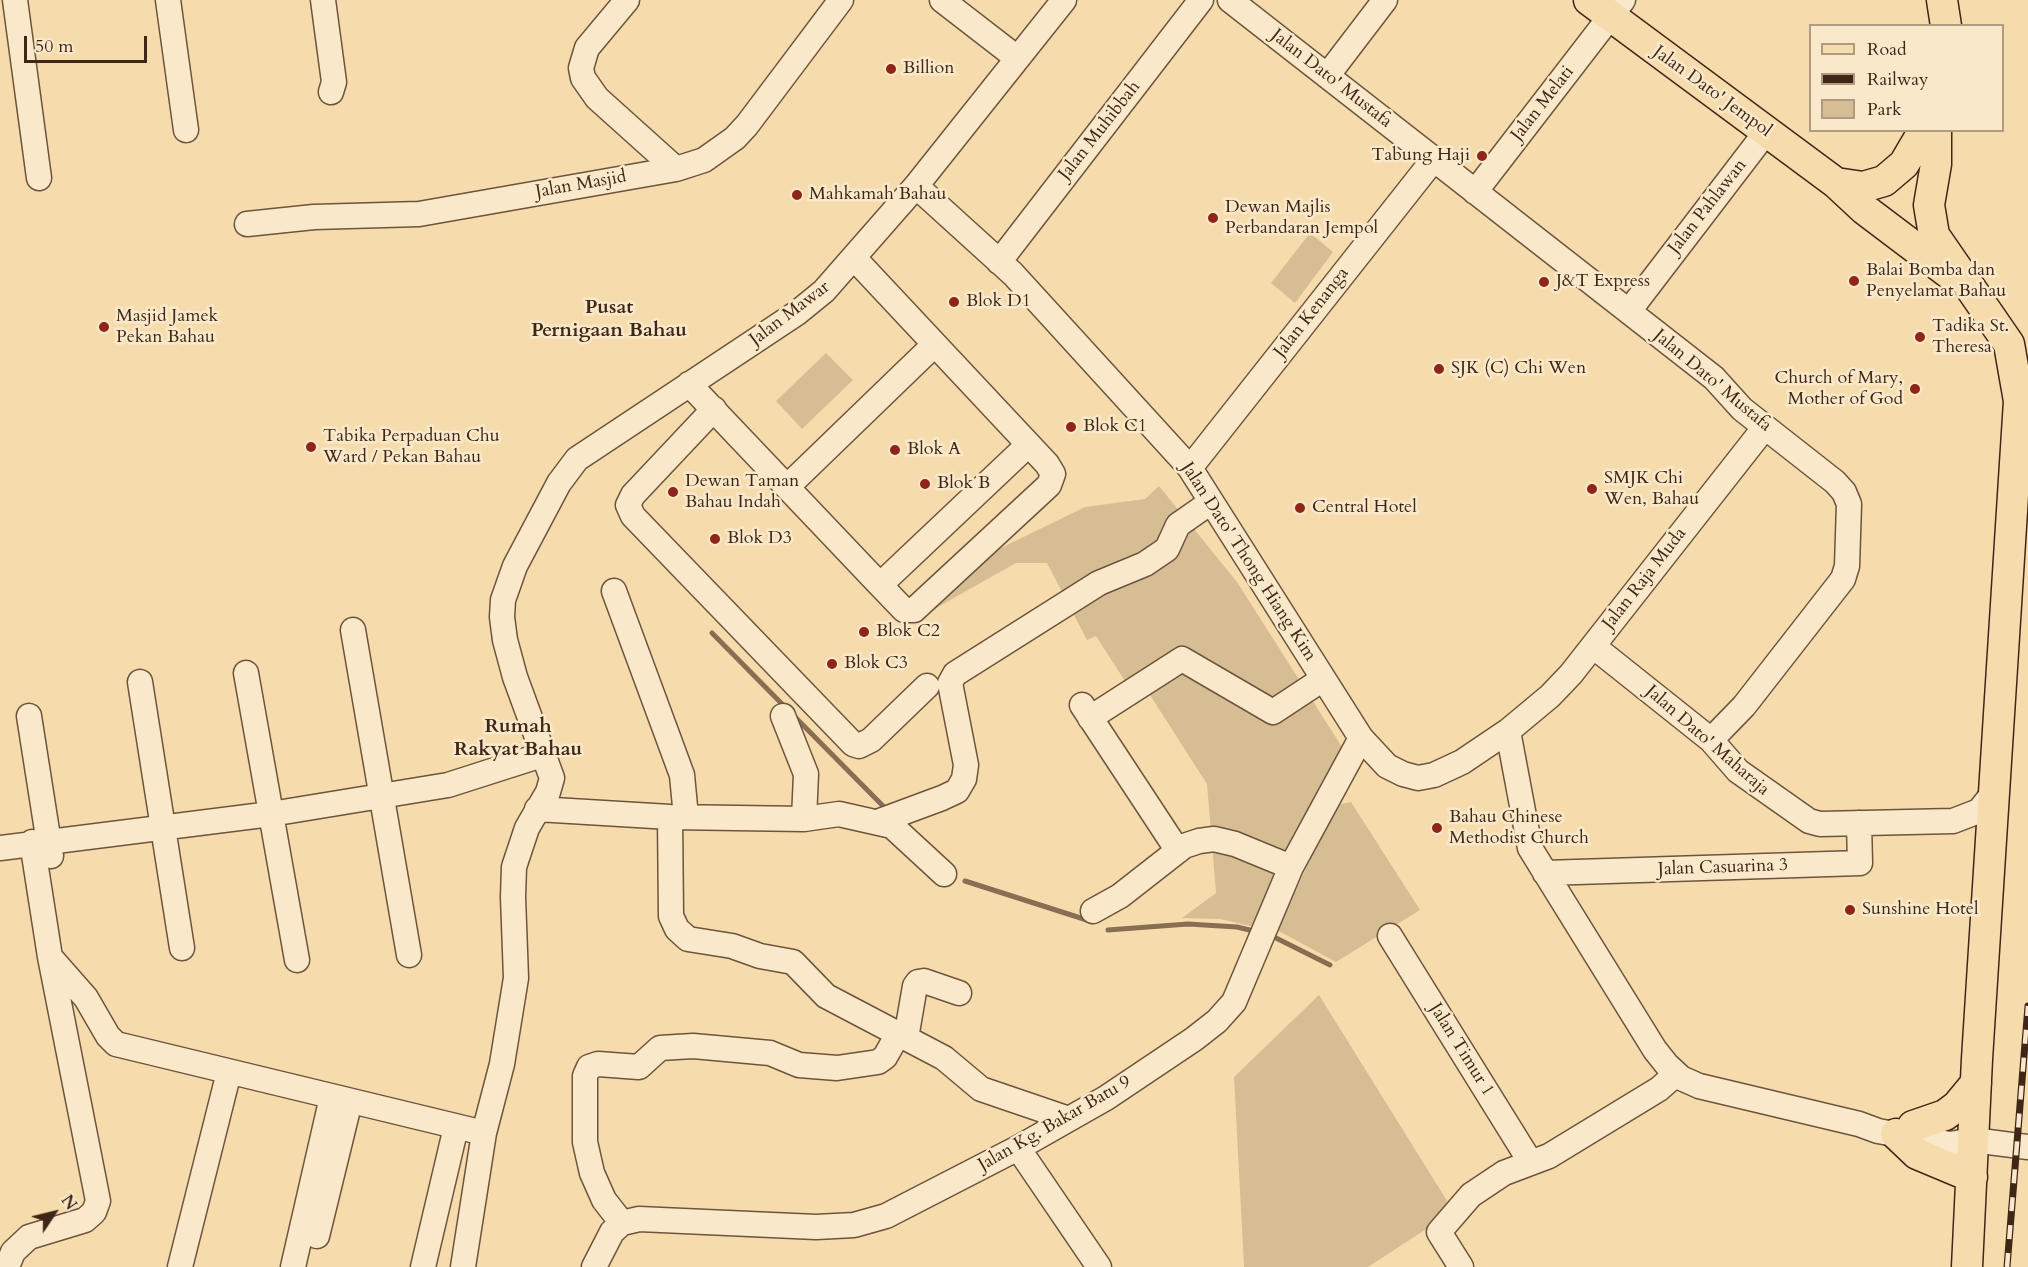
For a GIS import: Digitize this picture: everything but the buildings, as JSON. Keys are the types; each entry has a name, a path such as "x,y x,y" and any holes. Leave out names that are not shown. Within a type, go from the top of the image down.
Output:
{"main road":[{"path":"1942,0 1946,24"},
{"name":"Jalan Dato' Jempol","path":"1608,6 1766,132 1836,183 1864,209 1976,296"},
{"path":"1836,183 1863,187 1884,180 1904,164 1923,132"},
{"path":"1936,132 1930,220 1942,248 2009,344 2019,401 1976,1083 1967,1265"},
{"path":"1972,1177 1917,1154 1905,1130 1945,1115 1957,1106 1976,1083"}],"street":[{"path":"15,0 39,178"},
{"path":"168,0 186,130"},
{"path":"323,0 334,82 331,92"},
{"path":"627,0 582,58 583,78 597,98 676,169"},
{"name":"Jalan Masjid","path":"247,224 314,217 419,214 676,169 711,156 741,132 841,0"},
{"path":"942,0 1017,58"},
{"name":"Jalan Mawar","path":"463,1267 484,1133 502,1064 516,978 514,867 527,828 552,785 551,771 516,678 505,640 503,600 515,566 559,483 572,465 588,450 797,313 824,291 855,260 1064,0"},
{"name":"Jalan Muhibbah","path":"999,262 1201,0"},
{"name":"Jalan Dato' Mustafa","path":"1230,0 1714,378 1742,409 1836,482 1844,492 1849,504 1847,566 1843,579 1758,687 1711,740"},
{"path":"1327,76 1385,0"},
{"name":"Jalan Melati","path":"1475,192 1608,6"},
{"name":"Jalan Pahlawan","path":"1629,311 1766,132"},
{"name":"Jalan Kenanga","path":"1190,468 1434,159"},
{"name":"Jalan Dato' Thong Hiang Kim","path":"916,186 999,262 1190,468 1361,738 1387,766"},
{"path":"689,384 904,610 915,610 1049,485 1053,474 1029,444 855,260"},
{"path":"788,487 934,345"},
{"path":"714,409 633,495 628,505 633,516 853,744 859,746 871,740 927,686"},
{"name":"Jalan Raja Muda","path":"1387,766 1402,774 1418,778 1434,775 1462,762 1508,731 1550,696 1593,646 1765,427"},
{"path":"880,585 1029,444"},
{"path":"537,809 678,817 804,819 839,814 888,818 957,790 964,779 966,765 950,683 955,674 1099,583 1145,564 1167,549 1178,525 1211,502"},
{"path":"614,591 682,775 671,916 677,929 695,942 732,946 760,956 793,962 826,996 954,1065 981,1089 1069,1119"},
{"path":"352,630 409,955"},
{"name":"Jalan Dato' Maharaja","path":"1593,646 1711,740 1738,771 1800,817 1820,824 1953,821 1966,818 1989,802 1995,791"},
{"path":"1178,851 1086,711 1182,659 1273,712 1323,679"},
{"path":"246,673 297,960"},
{"path":"140,682 182,948"},
{"path":"7,1267 13,1252 29,1238 85,1220 93,1212 98,1201 50,957 29,716"},
{"path":"783,716 806,774 804,819"},
{"path":"1508,731 1527,839 1545,873 1656,1050 1677,1074 1699,1086 1859,1124 1879,1121 1905,1130 1952,1132 1973,1140 2028,1147"},
{"name":"Jalan Kg. Bakar Batu 9","path":"622,1223 650,1218 816,1227 854,1225 894,1212 1018,1148 1069,1119 1194,1039 1228,1011 1234,1002 1291,867 1361,738"},
{"path":"0,848 271,814 448,785 544,754"},
{"path":"888,818 892,826 944,874"},
{"name":"Jalan Casuarina 3","path":"1545,873 1860,863 1859,823"},
{"path":"1093,911 1120,896 1178,851 1199,840 1214,839 1235,844 1291,867"},
{"path":"40,842 63,936"},
{"name":"Jalan Timur 1","path":"1390,936 1531,1163"},
{"path":"50,957 87,998 108,1036 116,1044 484,1133"},
{"path":"594,1267 612,1232 622,1223 604,1200 592,1173 585,1143 585,1076 589,1067 598,1064 639,1067 660,1048 693,1046 770,1053 799,1065 837,1068 878,1062 902,1036 918,982 924,981 958,993"},
{"path":"180,1267 229,1072"},
{"path":"1461,1267 1439,1232 1478,1190 1504,1173 1549,1156 1659,1089 1677,1074"},
{"path":"293,1267 341,1099"},
{"path":"310,1267 341,1099"},
{"path":"423,1267 456,1127"},
{"path":"1018,1148 1099,1267"}],"green space":[{"path":"1310,233 1333,252 1295,303 1271,283"},
{"path":"826,353 853,380 802,429 776,401"},
{"path":"1159,486 1237,582 1342,747 1255,927 1220,919 1182,918 1216,893 1207,784 1148,692 1136,698 1096,636 1087,640 1047,563 1016,563 922,616 962,578 1001,548 1085,507 1145,499"},
{"path":"1351,802 1420,910 1336,962 1277,930 1336,805"},
{"path":"1319,995 1449,1204 1434,1224 1368,1267 1244,1267 1234,1077"}],"waterway":[{"path":"712,633 787,709"},
{"path":"793,715 888,811"},
{"path":"965,881 1090,921"},
{"path":"1108,930 1188,924 1237,927 1258,932"},
{"path":"1270,935 1330,965"}],"railway":[{"path":"2007,1267 2028,1006"}],"place":[{"name":"Billion","path":"891,69"},
{"name":"Tabung Haji","path":"1482,156"},
{"name":"Mahkamah Bahau","path":"797,195"},
{"name":"Dewan Majlis Perbandaran Jempol","path":"1213,218"},
{"name":"Balai Bomba dan Penyelamat Bahau","path":"1854,281"},
{"name":"J&T Express","path":"1544,282"},
{"name":"Blok D1","path":"954,302"},
{"name":"Masjid Jamek Pekan Bahau","path":"104,327"},
{"name":"Tadika St. Theresa","path":"1920,337"},
{"name":"SJK (C) Chi Wen","path":"1439,369"},
{"name":"Church of Mary, Mother of God","path":"1915,389"},
{"name":"Blok C1","path":"1071,427"},
{"name":"Tabika Perpaduan Chu Ward / Pekan Bahau","path":"311,447"},
{"name":"Blok A","path":"895,450"},
{"name":"Blok B","path":"925,484"},
{"name":"SMJK Chi Wen, Bahau","path":"1592,489"},
{"name":"Dewan Taman Bahau Indah","path":"673,492"},
{"name":"Central Hotel","path":"1300,508"},
{"name":"Blok D3","path":"715,539"},
{"name":"Blok C2","path":"864,632"},
{"name":"Blok C3","path":"832,664"},
{"name":"Bahau Chinese Methodist Church","path":"1437,828"},
{"name":"Sunshine Hotel","path":"1850,910"}],"district":[{"name":"Pusat Pernigaan Bahau","path":"609,320"},
{"name":"Rumah Rakyat Bahau","path":"518,738"}]}
